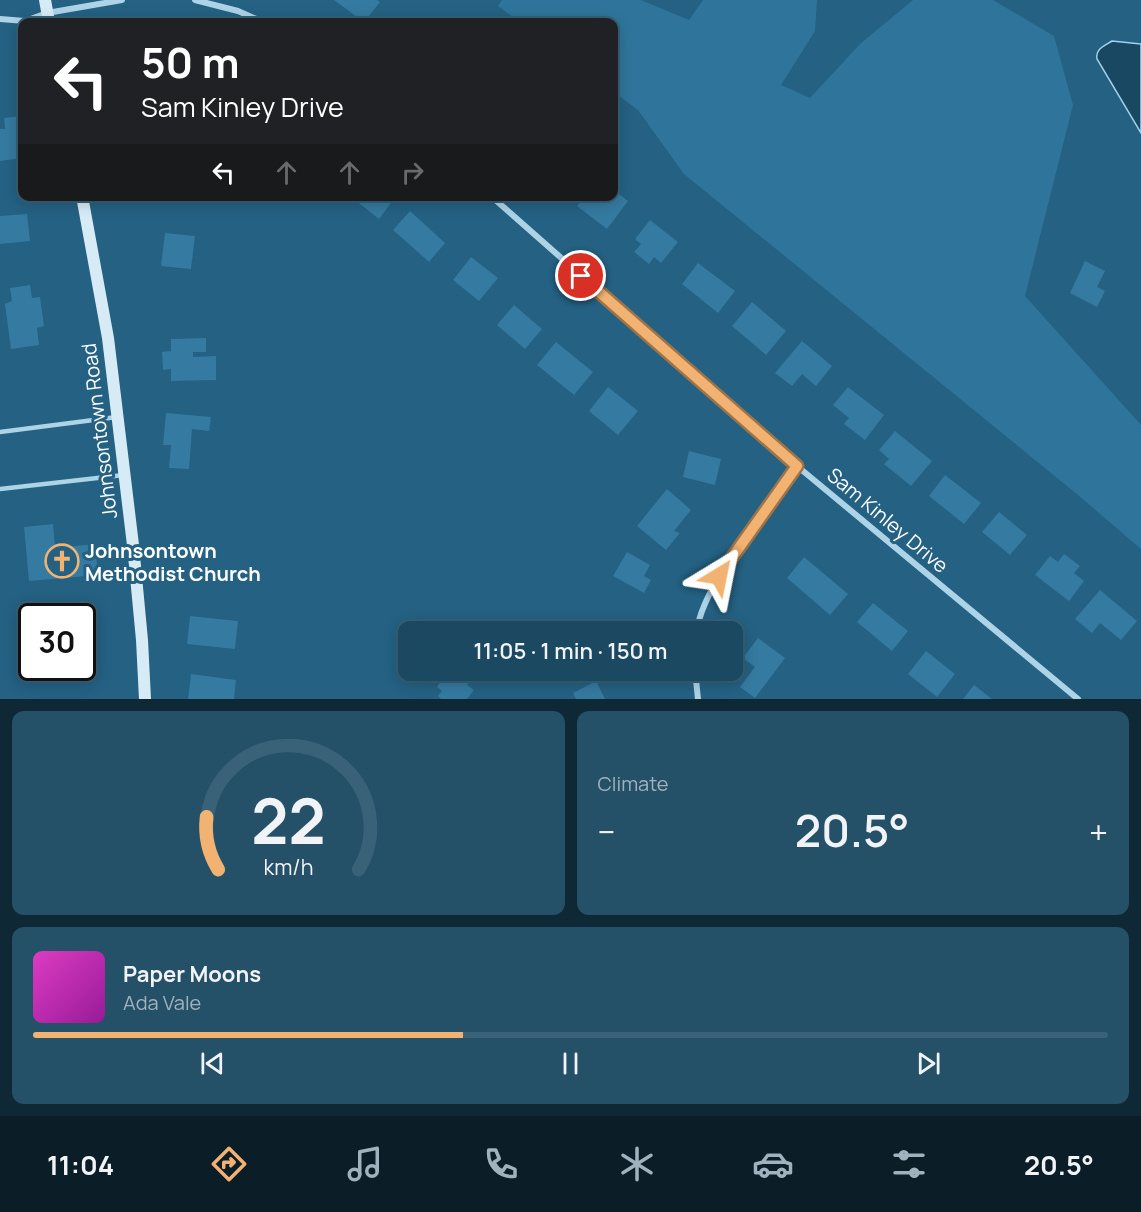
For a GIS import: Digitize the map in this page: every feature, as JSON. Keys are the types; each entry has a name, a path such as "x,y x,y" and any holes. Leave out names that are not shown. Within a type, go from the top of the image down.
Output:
{"street":[{"path":"33,18 47,12 122,0"},
{"path":"195,0 238,11 254,18"},
{"path":"0,18 18,20"},
{"name":"Johnsontown Road","path":"83,201 108,338 141,628 145,699"},
{"name":"Sam Kinley Drive","path":"497,201 797,466 1078,699"},
{"path":"698,621 719,576 797,466"},
{"path":"696,681 698,699"}],"lane":[{"path":"0,432 117,417"},
{"path":"0,489 124,475"}],"shaded area":[{"path":"502,0 641,0 689,20 703,0 817,0 815,31 781,85 810,98 860,44 913,0 993,0 1054,36 1073,105 1025,296 1141,425 1141,549 684,174 638,110 618,95 618,18 514,18 498,6"},
{"path":"1112,41 1141,44 1141,133 1097,59 1099,50"}],"building":[{"path":"334,0 377,0 380,2 367,18 359,18"},
{"path":"18,116 18,159 0,161 0,129 5,129 4,118"},
{"path":"618,193 628,201 607,229 577,206 581,201 618,201"},
{"path":"356,201 392,201 379,219"},
{"path":"410,211 445,243 429,262 393,230"},
{"path":"27,214 30,241 0,244 0,216"},
{"path":"650,220 678,242 661,263 654,257 649,264 634,252 641,244 635,239"},
{"path":"165,233 195,236 191,269 161,266"},
{"path":"471,257 498,278 479,301 453,280"},
{"path":"1085,261 1105,271 1097,287 1105,291 1097,307 1070,293"},
{"path":"698,263 735,291 718,313 682,284"},
{"path":"30,285 32,298 40,297 44,326 37,328 39,345 11,349 5,304 12,301 10,288"},
{"path":"752,302 786,331 766,355 732,326"},
{"path":"514,305 542,329 525,349 497,325"},
{"path":"206,338 206,352 193,352 193,357 216,356 216,380 171,381 171,369 163,370 162,352 171,351 171,339"},
{"path":"802,341 832,366 816,386 802,374 792,386 775,373"},
{"path":"556,342 593,372 574,395 537,365"},
{"path":"608,387 638,411 618,435 589,411"},
{"path":"848,387 884,415 865,440 844,424 849,418 833,405"},
{"path":"166,413 211,417 209,431 192,429 189,469 169,468 171,445 163,445"},
{"path":"895,431 932,461 911,486 884,464 889,459 879,450"},
{"path":"689,451 721,459 715,485 683,477"},
{"path":"945,475 981,503 964,524 929,496"},
{"path":"667,489 691,510 674,531 680,533 666,550 637,526"},
{"path":"999,512 1027,535 1010,555 982,532"},
{"name":"Johnsontown Methodist Church","path":"53,524 55,548 95,544 98,575 29,581 24,527"},
{"path":"627,552 650,565 644,576 651,580 644,593 613,576"},
{"path":"1064,554 1080,566 1074,573 1084,581 1069,601 1035,575 1050,556 1058,562"},
{"path":"804,557 848,594 830,615 787,578"},
{"path":"1100,590 1137,621 1121,640 1100,623 1092,633 1075,619"},
{"path":"873,603 908,631 892,651 857,622"},
{"path":"190,616 238,621 235,649 187,644"},
{"path":"758,638 785,658 755,698 740,687 755,667 743,658"},
{"path":"926,651 955,674 937,697 908,674"},
{"path":"191,674 236,680 234,699 188,699"},
{"path":"441,681 470,681 467,685 474,690 467,699 441,699 438,696 442,691 437,687"},
{"path":"596,681 605,699 576,699 573,693"},
{"path":"974,685 992,699 963,699"}],"place":[{"name":"Johnsontown Methodist Church","path":"62,561"}],"route":[{"path":"581,276 797,466 719,576"}]}
